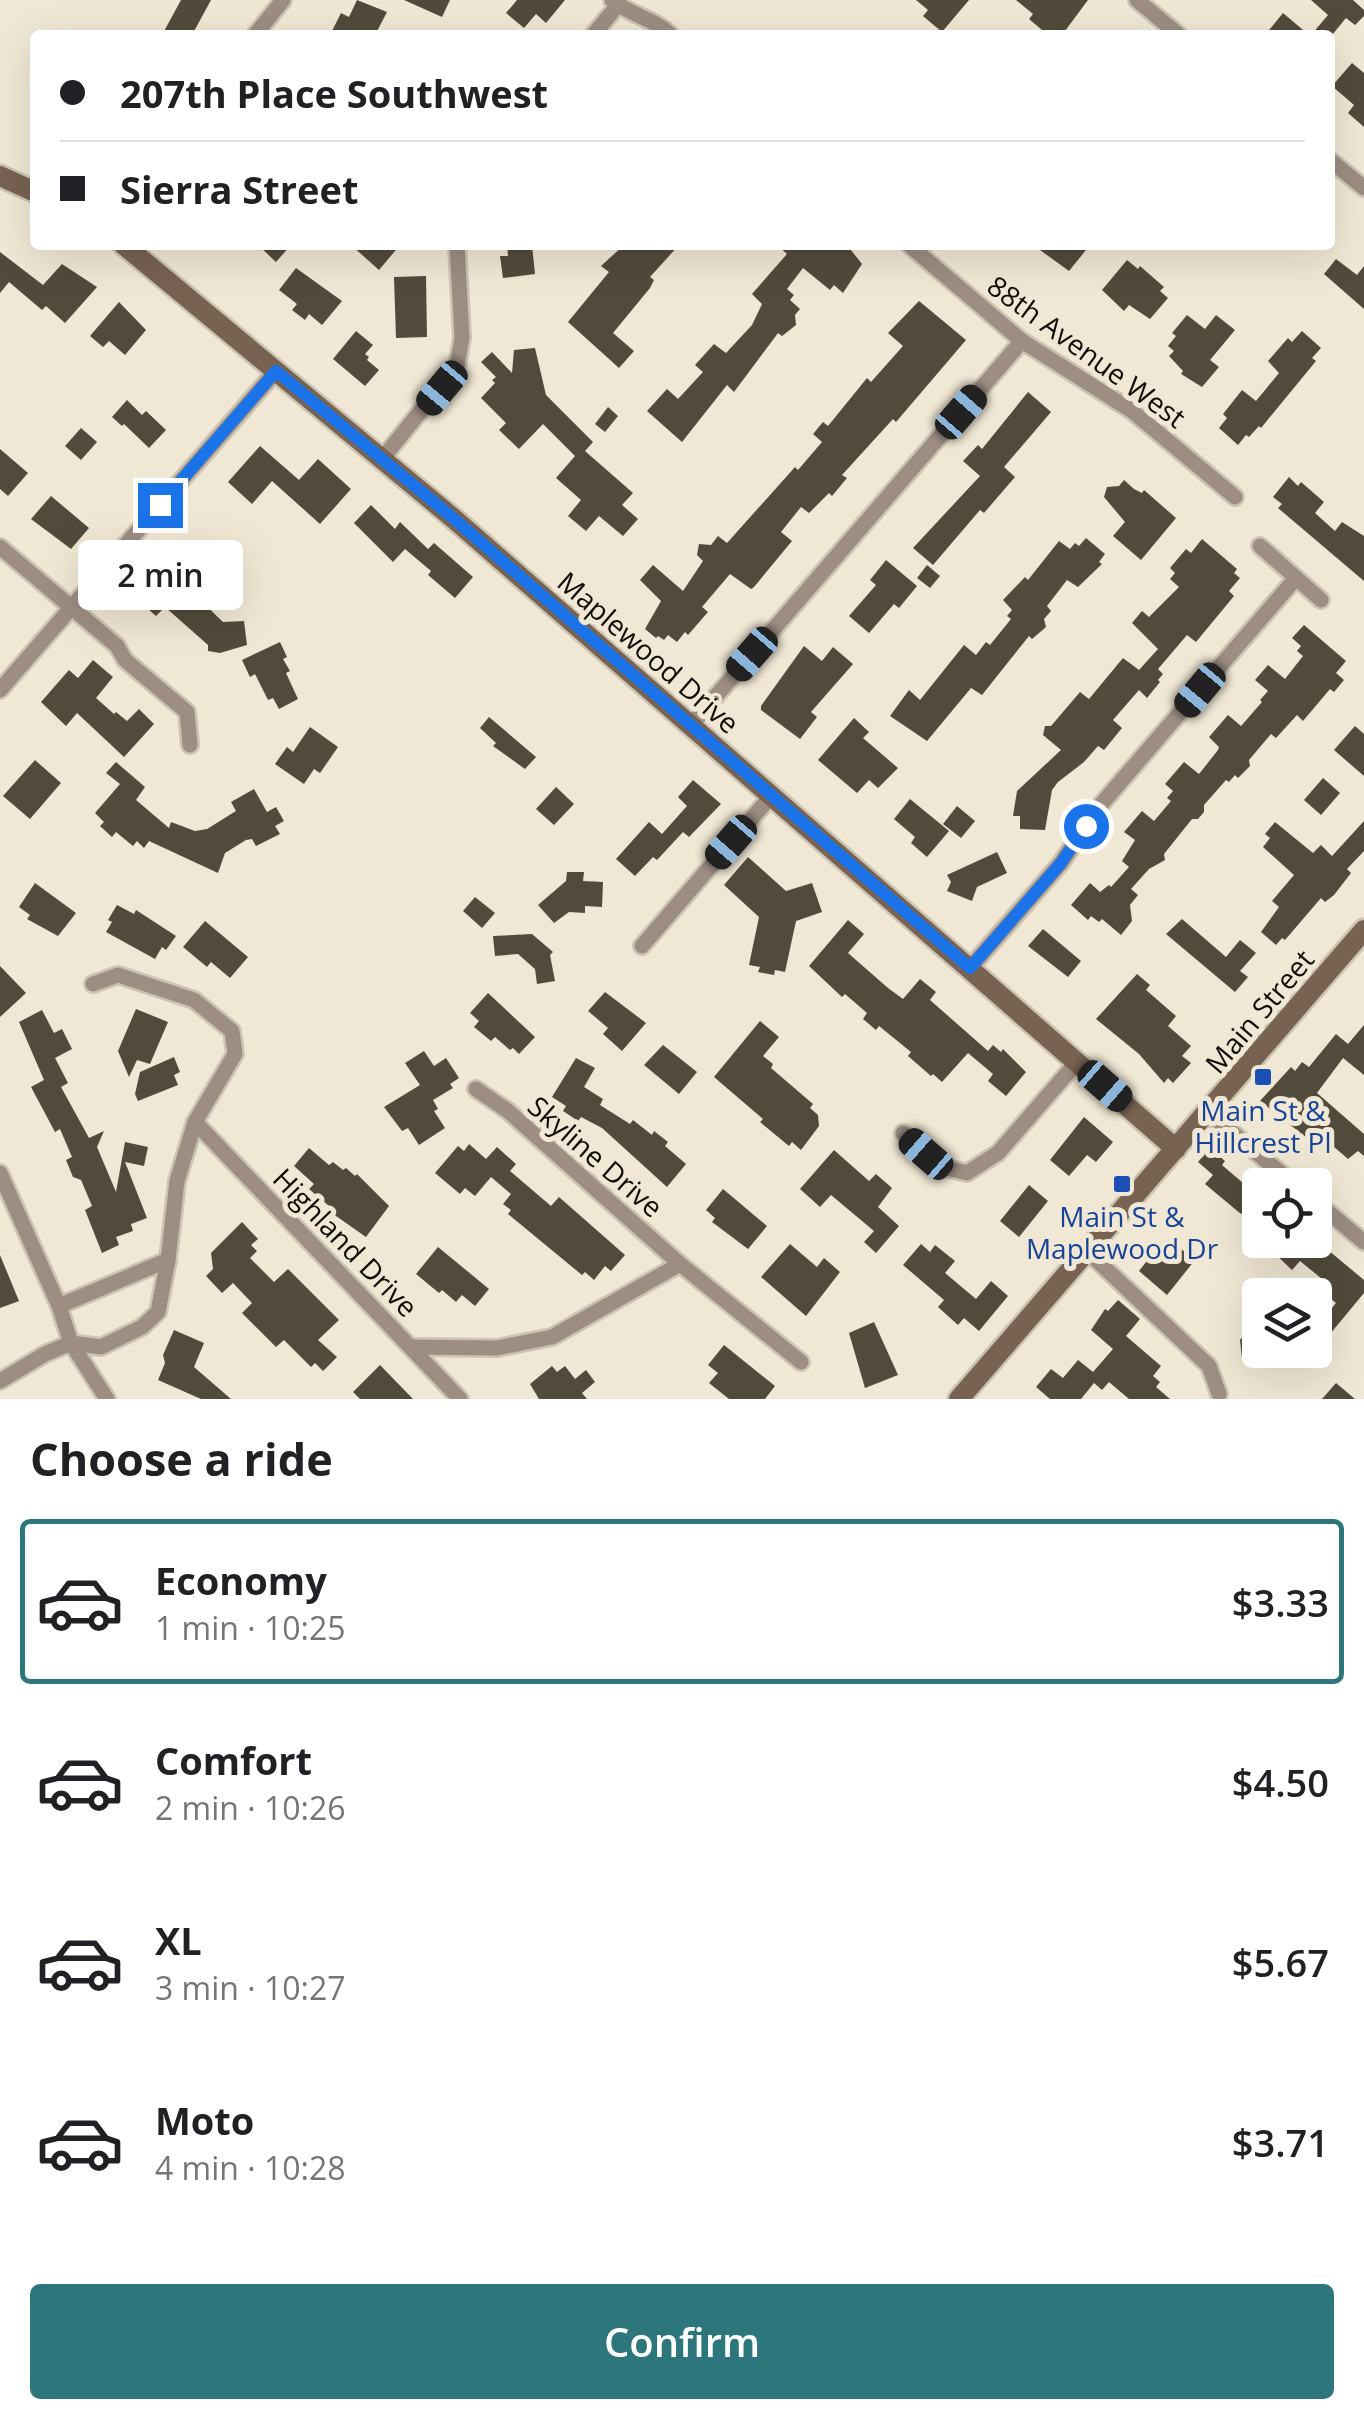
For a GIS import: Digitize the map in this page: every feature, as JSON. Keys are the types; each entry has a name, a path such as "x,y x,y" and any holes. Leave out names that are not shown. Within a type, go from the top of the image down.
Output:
{"street":[{"path":"259,30 284,0"},
{"path":"1137,0 1173,30"},
{"path":"596,30 615,3 666,30"},
{"path":"1335,164 1364,188"},
{"path":"0,176 30,190"},
{"name":"Maplewood Drive","path":"130,250 382,459 1176,1149"},
{"path":"382,459 457,366 462,338 456,250"},
{"name":"88th Avenue West","path":"915,250 1022,341 1132,412 1235,497"},
{"path":"691,725 1022,341"},
{"path":"0,690 276,371"},
{"path":"1260,546 1322,600"},
{"path":"0,547 117,646 126,660 187,712 190,745"},
{"path":"970,968 1061,863 1098,808 1296,578"},
{"path":"642,946 772,795"},
{"name":"Main Street","path":"959,1399 1364,930"},
{"path":"0,1381 71,1343 100,1348 142,1327 158,1312 176,1181 195,1122 235,1054 232,1031 194,1000 118,975 93,984"},
{"path":"902,1133 948,1168 966,1173 998,1153 1077,1062"},
{"name":"Skyline Drive","path":"476,1089 508,1111 680,1264 800,1362"},
{"path":"1208,1112 1275,1168"},
{"name":"Highland Drive","path":"195,1122 460,1399"},
{"path":"0,1173 59,1306 71,1343 108,1399"},
{"path":"1332,1216 1364,1242"},
{"path":"1088,1252 1209,1366 1219,1394"},
{"path":"59,1306 168,1260"},
{"path":"412,1346 496,1348 552,1337 680,1264"}],"building":[{"path":"181,0 211,0 195,30 165,30"},
{"path":"357,0 387,12 378,30 332,30 341,13 349,17"},
{"path":"404,0 450,0 442,17"},
{"path":"517,0 565,0 546,23 536,14 524,28 506,13"},
{"path":"916,0 969,0 944,30 923,16 928,10"},
{"path":"1016,0 1088,0 1066,30 1042,30 1029,19 1033,14"},
{"path":"1311,0 1353,0 1364,10 1364,16 1355,25 1346,18 1335,31 1315,30 1328,15"},
{"path":"1283,13 1303,30 1269,30"},
{"path":"1352,63 1364,73 1364,127 1348,113 1354,105 1335,89 1335,83"},
{"path":"263,250 287,250 276,262"},
{"path":"357,250 396,250 379,270"},
{"path":"507,250 533,250 535,274 503,278 500,256 508,256"},
{"path":"619,250 674,250 650,277 654,280 650,288 613,333 634,351 619,368 568,322 609,272 601,266"},
{"path":"783,250 851,250 862,264 843,293 834,285 830,290 803,268 787,289 794,295 790,300 800,309 795,315 796,325 782,336 778,333 734,392 727,385 682,442 647,411 667,389 678,399 703,372 695,365 714,344 726,353 752,325 762,304 752,294 787,254"},
{"path":"1040,250 1086,250 1069,271"},
{"path":"0,252 43,285 62,264 97,287 65,323 46,306 42,310 9,282 0,293"},
{"path":"1336,259 1357,275 1364,266 1364,309 1324,274"},
{"path":"1127,260 1164,287 1160,291 1168,298 1150,319 1129,305 1124,311 1102,290"},
{"path":"296,268 342,301 322,325 309,314 305,320 292,310 297,304 279,290"},
{"path":"426,276 427,337 396,338 394,277"},
{"path":"919,301 966,340 896,422 893,419 842,475 847,478 832,496 829,493 809,513 801,507 781,532 792,541 754,587 751,589 730,574 702,607 708,612 688,635 685,632 677,642 668,635 664,640 656,638 645,629 661,601 640,580 653,565 683,591 703,561 697,555 699,544 711,545 718,536 727,543 795,467 798,470 822,442 813,434 823,422 828,426 867,378 871,382 903,346 888,333"},
{"path":"119,302 146,330 125,355 109,341 103,347 90,336"},
{"path":"1187,315 1205,329 1216,315 1235,330 1210,360 1219,367 1202,387 1181,374 1183,371 1169,356 1174,351 1168,346 1176,336 1172,333"},
{"path":"356,331 373,345 365,354 379,370 365,386 333,359"},
{"path":"1302,331 1321,348 1312,358 1316,361 1261,428 1249,437 1246,435 1238,445 1219,428 1227,418 1223,414 1242,390 1256,401 1279,373 1268,361 1288,338 1292,342"},
{"path":"535,348 546,395 593,442 585,451 633,493 622,505 638,519 623,536 599,516 586,531 568,516 581,500 556,478 575,456 543,424 519,449 499,430 506,423 481,398 496,377 481,362 492,352 512,373 514,350"},
{"path":"1028,392 1051,412 1004,467 1015,477 984,513 980,510 933,565 913,548 980,476 963,461 978,445 982,449"},
{"path":"127,400 166,430 149,448 112,417"},
{"path":"608,407 618,416 605,432 595,424"},
{"path":"81,428 97,442 81,460 65,446"},
{"path":"260,446 299,480 318,459 351,489 320,524 272,481 252,504 228,482"},
{"path":"0,449 28,473 8,496 0,489"},
{"path":"1289,477 1324,502 1315,513 1335,531 1342,522 1364,536 1364,581 1278,508 1282,504 1273,497"},
{"path":"1124,480 1142,493 1144,490 1176,518 1141,560 1113,536 1125,522 1104,497 1107,487 1119,486"},
{"path":"51,496 89,528 71,549 31,519"},
{"path":"371,505 395,529 400,522 428,549 434,543 473,577 455,598 405,549 393,562 354,523"},
{"path":"1086,538 1105,554 1099,562 1102,564 1078,587 1067,580 1047,606 1051,611 1044,619 1046,627 1032,639 1029,636 982,695 971,688 927,741 890,716 909,690 920,700 964,645 976,655 986,642 990,645 1011,619 1007,616 1012,610 1003,600 1025,577 1028,580 1059,541 1070,549"},
{"path":"1202,539 1237,569 1234,573 1240,578 1229,591 1234,596 1196,642 1187,635 1158,669 1163,674 1160,682 1147,698 1139,690 1113,720 1122,728 1104,750 1098,746 1058,782 1052,790 1045,830 1020,829 1020,816 1013,816 1017,791 1061,750 1043,735 1045,726 1051,726 1080,692 1089,699 1123,658 1139,670 1158,649 1132,623 1142,611 1149,617 1179,587 1170,579 1175,573 1170,568 1186,549 1191,553"},
{"path":"886,560 917,586 899,608 894,604 869,633 849,616 876,585 870,580"},
{"path":"927,565 940,576 930,588 917,578"},
{"path":"166,567 223,622 244,621 247,645 220,653 208,651 208,645 165,607 156,616 131,594 144,578 150,584"},
{"path":"1304,625 1346,661 1336,673 1344,680 1334,692 1330,689 1303,721 1297,715 1276,738 1271,734 1249,760 1250,766 1238,778 1235,775 1229,782 1226,780 1204,805 1204,812 1198,819 1192,819 1164,854 1165,860 1149,869 1131,889 1138,895 1130,905 1132,921 1121,935 1102,919 1099,922 1091,916 1088,920 1071,905 1090,883 1100,892 1111,887 1129,867 1122,861 1135,840 1124,832 1142,811 1154,821 1171,801 1167,798 1173,791 1165,784 1184,762 1199,774 1219,747 1209,737 1228,715 1241,726 1262,702 1268,691 1255,680 1268,665 1285,679 1303,656 1297,651 1301,646 1292,638"},
{"path":"280,642 290,671 286,673 298,699 279,709 273,698 268,700 255,674 250,677 242,660"},
{"path":"804,646 822,661 833,647 853,664 811,712 817,717 800,739 761,710 761,706"},
{"path":"93,660 113,677 96,698 127,721 139,709 154,724 124,757 77,713 66,726 41,702 69,670 78,678"},
{"path":"489,717 536,757 525,769 493,746 496,743 480,728"},
{"path":"854,718 869,732 863,738 898,768 878,788 869,780 857,793 818,760"},
{"path":"1355,726 1364,734 1364,776 1334,750"},
{"path":"310,727 338,747 320,773 314,769 304,784 275,764 287,747 293,752"},
{"path":"35,760 61,783 30,819 3,796"},
{"path":"116,762 145,787 136,800 169,828 171,822 195,831 207,829 236,811 231,802 254,789 267,812 276,807 284,821 275,826 280,834 256,846 252,839 246,840 225,853 218,873 149,841 144,848 137,841 133,846 116,832 112,837 100,826 104,822 95,813 120,784 106,773"},
{"path":"1323,778 1340,793 1321,815 1304,800"},
{"path":"693,780 721,804 689,837 683,832 657,860 653,857 635,876 616,859 649,822 662,834 687,806 678,797"},
{"path":"556,787 574,804 554,825 536,809"},
{"path":"910,799 949,831 927,857 911,843 915,837 894,819"},
{"path":"957,806 975,821 961,838 943,824"},
{"path":"1364,821 1364,851 1347,869 1351,873 1334,895 1325,902 1321,898 1285,940 1282,938 1276,945 1261,932 1279,907 1272,901 1294,875 1263,847 1270,838 1265,834 1275,822 1313,853 1321,845 1332,856"},
{"path":"997,852 1007,873 977,887 972,901 947,891 951,882 947,875"},
{"path":"748,857 786,891 812,883 822,912 796,921 785,972 775,970 774,975 758,972 760,967 749,965 759,917 724,885"},
{"path":"567,872 584,872 583,881 603,882 602,907 585,906 585,913 569,912 554,923 538,905 566,881"},
{"path":"35,883 76,913 58,936 27,919 30,915 19,907"},
{"path":"475,897 495,913 482,928 463,911"},
{"path":"117,905 134,914 136,910 176,936 155,959 106,932"},
{"path":"1182,919 1226,957 1240,940 1256,953 1240,971 1248,977 1235,992 1166,934"},
{"path":"848,920 864,934 848,953 888,988 903,999 920,979 936,992 930,1000 988,1051 993,1045 1001,1052 1003,1049 1026,1072 1006,1096 988,1081 993,1074 968,1053 942,1082 931,1076 908,1056 911,1052 879,1026 876,1030 863,1019 867,1013 845,994 842,997 809,966"},
{"path":"205,921 248,957 230,978 211,962 207,967 183,947"},
{"path":"1043,929 1081,961 1068,977 1028,946"},
{"path":"532,934 553,952 550,955 555,981 537,984 535,969 518,954 495,956 493,936"},
{"path":"0,966 26,993 0,1017"},
{"path":"1137,974 1150,985 1146,990 1176,1016 1168,1026 1191,1046 1182,1056 1191,1063 1173,1083 1168,1078 1164,1083 1139,1054 1096,1019"},
{"path":"605,992 646,1023 622,1051 603,1034 608,1028 588,1011"},
{"path":"488,993 535,1037 519,1054 495,1037 491,1041 474,1027 479,1021 470,1013"},
{"path":"136,1009 168,1022 150,1064 137,1060 129,1077 118,1051"},
{"path":"42,1010 54,1033 62,1029 72,1049 55,1058 68,1083 61,1087 89,1138 104,1131 97,1147 116,1192 125,1142 148,1147 144,1166 125,1162 147,1218 131,1224 133,1231 116,1237 119,1245 102,1253 85,1210 92,1206 81,1180 73,1177 66,1160 72,1157 60,1129 55,1132 31,1087 44,1080 19,1022"},
{"path":"760,1021 779,1037 763,1056 773,1064 771,1068 813,1104 810,1108 818,1115 819,1126 801,1150 792,1142 789,1146 760,1122 763,1119 714,1077"},
{"path":"1364,1025 1364,1075 1343,1058 1317,1093 1364,1134 1364,1156 1358,1151 1348,1159 1319,1134 1312,1142 1260,1101 1291,1067 1295,1071 1302,1062 1309,1067 1336,1034 1348,1044"},
{"path":"663,1045 697,1072 679,1094 644,1065"},
{"path":"424,1051 434,1066 446,1058 459,1078 450,1084 453,1088 433,1100 438,1109 434,1111 445,1128 419,1145 408,1128 402,1131 384,1107 420,1085 405,1063"},
{"path":"174,1057 180,1072 174,1075 178,1085 138,1101 135,1094 140,1072"},
{"path":"576,1058 595,1068 584,1087 603,1099 600,1105 630,1124 633,1120 652,1135 654,1131 686,1164 667,1187 602,1128 581,1117 578,1121 552,1097"},
{"path":"1084,1117 1113,1142 1096,1162 1087,1155 1069,1176 1050,1160"},
{"path":"469,1144 486,1159 497,1147 516,1164 510,1171 551,1206 559,1197 625,1255 611,1271 605,1266 594,1280 585,1272 582,1275 508,1214 511,1210 503,1204 511,1194 491,1177 475,1196 465,1188 460,1194 435,1173 458,1146 464,1151"},
{"path":"309,1148 329,1165 333,1162 357,1174 389,1206 366,1237 326,1209 329,1206 309,1189 314,1184 294,1166"},
{"path":"1210,1148 1225,1161 1222,1165 1242,1182 1241,1214 1205,1184 1213,1175 1198,1162"},
{"path":"834,1150 869,1181 876,1174 892,1188 878,1207 899,1226 876,1253 864,1242 874,1231 831,1195 820,1207 800,1189"},
{"path":"1029,1185 1048,1201 1019,1237 1000,1221"},
{"path":"723,1189 767,1226 748,1249 712,1222 715,1218 706,1210"},
{"path":"242,1222 258,1239 251,1245 257,1251 250,1258 274,1282 288,1269 339,1320 318,1340 337,1357 323,1371 315,1363 311,1367 284,1340 276,1347 242,1313 252,1303 233,1283 222,1293 206,1276 213,1269 211,1253"},
{"path":"790,1244 817,1267 824,1258 840,1272 806,1316 761,1277"},
{"path":"921,1244 930,1252 935,1245 955,1261 945,1273 976,1299 991,1281 1008,1296 979,1331 964,1318 958,1325 938,1307 944,1300 903,1265"},
{"path":"1176,1245 1195,1260 1167,1295 1139,1271 1150,1257 1159,1263 1164,1260"},
{"path":"438,1247 489,1289 475,1306 462,1295 456,1302 442,1290 439,1293 416,1274"},
{"path":"1332,1253 1364,1280 1364,1293 1332,1332 1332,1308 1336,1303 1332,1300 1332,1278 1321,1278 1300,1261 1292,1270 1279,1258 1332,1258"},
{"path":"0,1255 19,1301 0,1308"},
{"path":"1118,1300 1140,1319 1126,1336 1161,1366 1153,1376 1160,1382 1156,1387 1170,1399 1129,1399 1109,1382 1102,1390 1094,1383 1081,1399 1050,1399 1036,1387 1051,1369 1063,1378 1078,1360 1093,1372 1113,1349 1091,1330 1105,1309 1108,1311"},
{"path":"874,1322 898,1375 865,1388 849,1333"},
{"path":"174,1330 204,1343 194,1367 231,1399 201,1399 158,1380"},
{"path":"724,1345 775,1386 765,1399 729,1399 709,1383 718,1373 708,1365"},
{"path":"380,1365 413,1399 360,1399 353,1392"},
{"path":"552,1366 557,1372 565,1366 575,1379 586,1370 595,1382 582,1393 587,1399 539,1399 530,1384"},
{"path":"1336,1383 1355,1399 1322,1399"}],"place":[{"name":"Main St & Hillcrest Pl","path":"1263,1077"},
{"name":"Main St & Maplewood Dr","path":"1122,1184"}],"route":[{"path":"160,505 276,371 453,518 970,968 1061,863 1086,826"}]}
